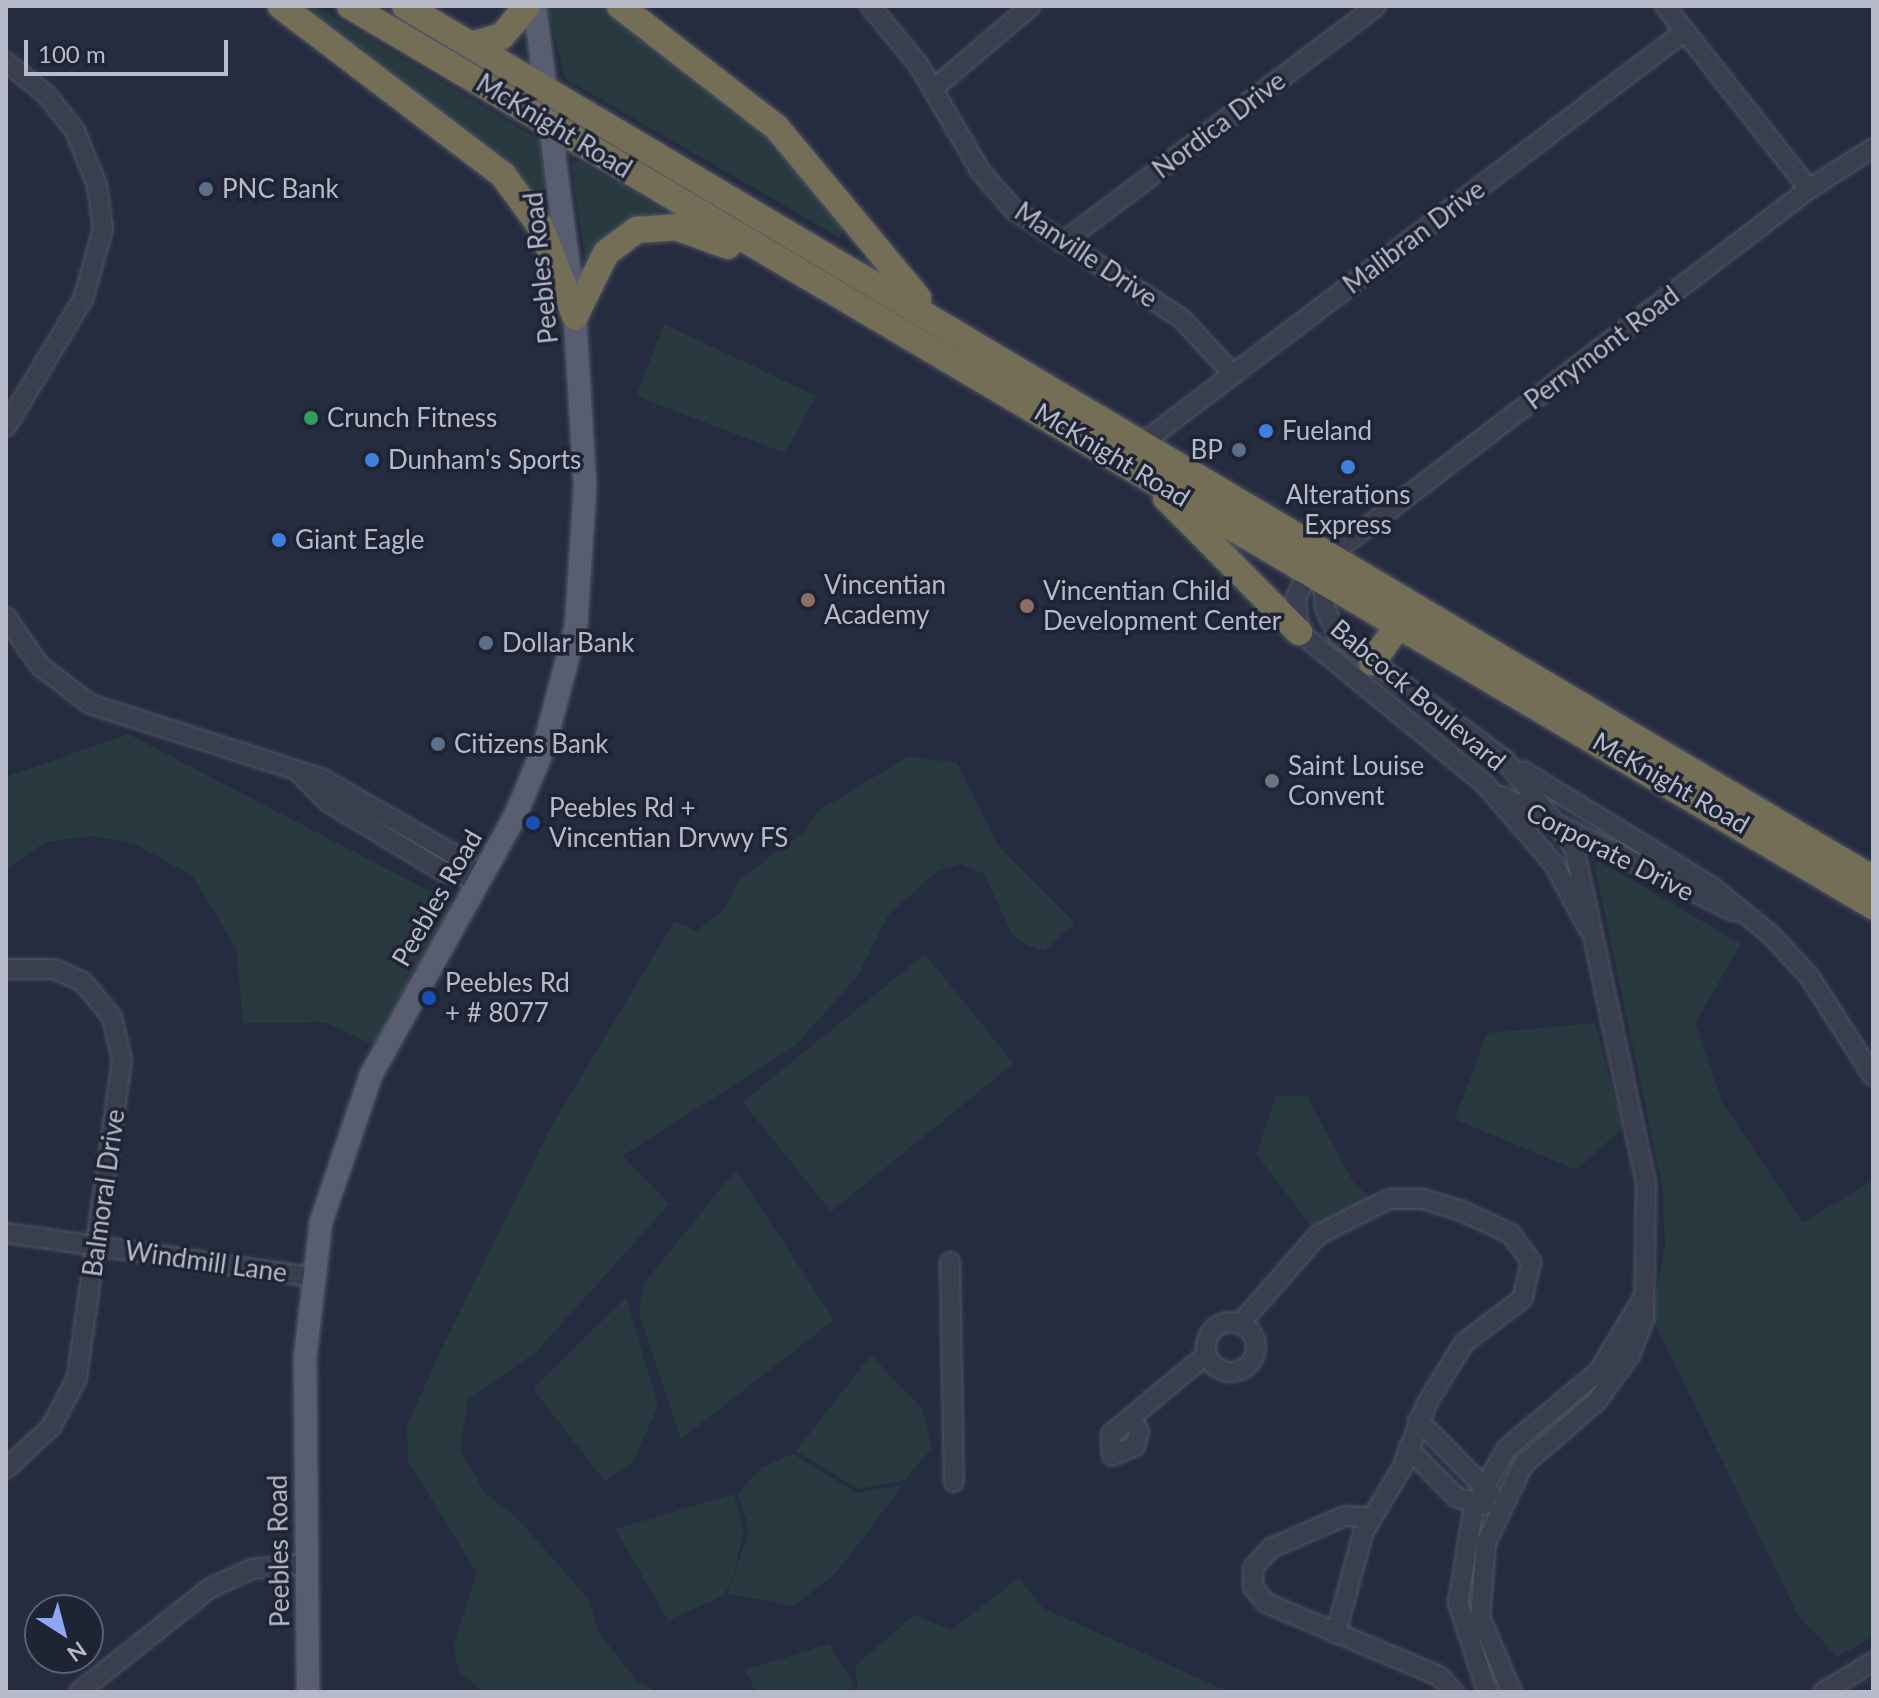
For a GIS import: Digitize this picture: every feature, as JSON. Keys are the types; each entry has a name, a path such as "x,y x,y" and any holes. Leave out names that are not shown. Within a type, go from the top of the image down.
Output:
{"highway":[{"path":"281,6 503,175 540,226 575,316"},
{"name":"McKnight Road","path":"350,6 1873,906"},
{"name":"McKnight Road","path":"405,6 1333,553 1873,879"},
{"path":"471,45 502,36 527,6"},
{"path":"620,6 777,128 893,272 950,328"},
{"path":"575,316 613,246 637,230 666,226 708,236 887,322"},
{"path":"1138,470 1299,632"},
{"path":"1372,662 1399,625"}],"main road":[{"path":"535,6 544,88"},
{"name":"Peebles Road","path":"308,1692 306,1564 312,1277 327,1199 358,1105 480,879 534,771 572,651 585,518 575,316 544,88"}],"street":[{"name":"Manville Drive","path":"870,6 934,88 992,187 1062,243 1181,318 1233,374"},
{"path":"934,88 1031,6"},
{"name":"Nordica Drive","path":"1062,243 1376,6"},
{"path":"1665,6 1809,189"},
{"name":"Malibran Drive","path":"1144,442 1684,32"},
{"path":"6,62 47,95 75,131 103,219 99,258 83,299 6,427"},
{"name":"Perrymont Road","path":"1333,553 1809,189 1873,148"},
{"name":"Babcock Boulevard","path":"1333,553 1293,606 1299,632 1485,784 1554,864 1598,952"},
{"name":"Babcock Boulevard","path":"1314,575 1332,628 1372,662 1505,760 1562,827 1583,870 1650,1214 1644,1319 1622,1370 1533,1453 1500,1504 1479,1600 1484,1632 1512,1692"},
{"path":"6,617 40,666 90,704 256,753 300,774 321,778 462,859 480,879"},
{"name":"Corporate Drive","path":"1505,760 1712,887 1797,961 1873,1076"},
{"name":"Corporate Drive","path":"1485,784 1562,827 1740,913"},
{"name":"Balmoral Drive","path":"6,969 42,967 72,976 100,998 116,1028 121,1073 71,1395 51,1427 6,1469"},
{"path":"1131,1418 1207,1354 1216,1327 1240,1324 1318,1235 1381,1201 1433,1201 1511,1234 1531,1262 1528,1290 1464,1343 1418,1420 1408,1448 1370,1517 1336,1633"},
{"name":"Windmill Lane","path":"6,1233 312,1277"},
{"path":"950,1262 954,1482"},
{"name":"Babcock Boulevard","path":"1487,1692 1458,1603 1474,1506 1507,1448 1599,1371 1643,1298"},
{"path":"1207,1354 1228,1372 1250,1364 1256,1341 1240,1324"},
{"path":"1418,1420 1500,1504"},
{"path":"1408,1448 1474,1506 1500,1504"},
{"path":"1370,1517 1338,1518 1271,1548 1253,1568 1253,1587 1266,1603 1439,1676 1454,1692"},
{"path":"79,1692 210,1588 252,1569 306,1564"},
{"path":"1823,1692 1873,1662"}],"shaded area":[{"path":"295,6 316,6 538,139 557,243 544,217"},
{"path":"547,6 607,6 700,78 775,140 847,226 839,237 565,79"},
{"path":"579,161 664,209 586,265 571,162"},
{"path":"664,324 816,396 785,453 636,396"},
{"path":"128,734 464,909 384,1050 325,1022 243,1023 236,949 193,876 135,844 93,836 45,842 6,869 6,777"},
{"path":"909,756 957,763 998,845 1075,923 1044,951 1029,946 1013,936 984,874 960,864 937,871 888,915 857,977 795,1046 622,1156 669,1204 536,1352 468,1400 460,1450 485,1493 516,1517 589,1600 599,1633 637,1681 656,1692 484,1692 459,1671 453,1647 477,1573 408,1461 407,1426 441,1350 551,1127 675,921 696,931 722,912 741,878 804,832 818,811"},
{"path":"1601,862 1741,944 1695,1023 1723,1104 1803,1223 1873,1180 1873,1636 1837,1657 1798,1615 1652,1318 1665,1247 1662,1184 1594,863"},
{"path":"925,954 1014,1064 831,1211 742,1102"},
{"path":"1595,1023 1623,1128 1576,1170 1455,1119 1487,1033"},
{"path":"1276,1096 1307,1096 1353,1182 1375,1203 1318,1235 1256,1154"},
{"path":"736,1170 834,1320 681,1439 639,1313 644,1283"},
{"path":"626,1297 658,1405 633,1462 605,1481 533,1389"},
{"path":"871,1355 923,1410 932,1448 905,1480 858,1489 796,1451"},
{"path":"793,1454 857,1493 903,1485 837,1572 794,1606 728,1594 749,1530 738,1494 761,1468"},
{"path":"734,1494 744,1533 731,1584 723,1596 668,1620 615,1529"},
{"path":"1019,1578 1043,1608 1229,1692 858,1692 855,1666 914,1615 951,1630"},
{"path":"829,1644 854,1684 847,1692 756,1692 745,1670"}],"place":[{"name":"PNC Bank","path":"206,189"},
{"name":"Crunch Fitness","path":"311,418"},
{"name":"Fueland","path":"1266,431"},
{"name":"BP","path":"1239,450"},
{"name":"Dunham's Sports","path":"372,460"},
{"name":"Alterations Express","path":"1348,467"},
{"name":"Giant Eagle","path":"279,540"},
{"name":"Vincentian Academy","path":"808,600"},
{"name":"Vincentian Child Development Center","path":"1027,606"},
{"name":"Dollar Bank","path":"486,643"},
{"name":"Citizens Bank","path":"438,744"},
{"name":"Saint Louise Convent","path":"1272,781"},
{"name":"Peebles Rd + Vincentian Drvwy FS","path":"533,823"},
{"name":"Peebles Rd + # 8077","path":"429,998"}]}
